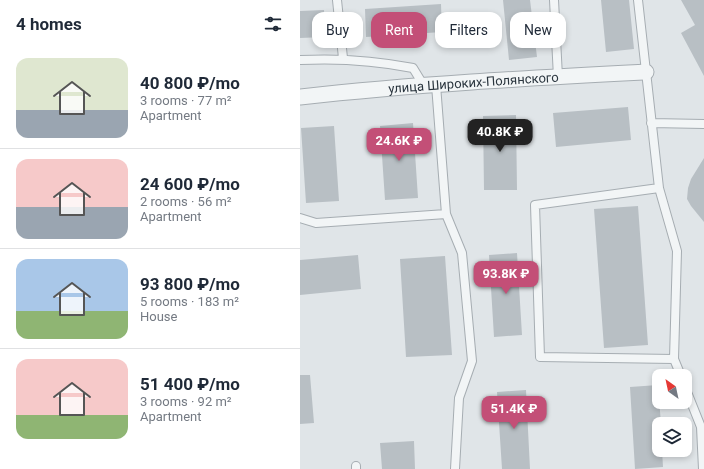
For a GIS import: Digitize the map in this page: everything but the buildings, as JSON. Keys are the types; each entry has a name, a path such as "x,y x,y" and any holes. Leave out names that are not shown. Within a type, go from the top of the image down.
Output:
{"street":[{"name":"улица Широких-Полянского","path":"300,97 357,90 646,72"}],"lane":[{"path":"337,0 343,58"},
{"path":"554,0 558,77"},
{"path":"638,0 659,188 677,251 674,359 678,369"},
{"path":"300,60 343,58 382,62 413,68 430,85 446,214 462,252 472,361 459,398 455,469"},
{"path":"651,124 704,124"},
{"path":"659,188 534,205 540,357 674,359"},
{"path":"300,218 316,223 446,214"},
{"path":"692,403 703,427 704,469"}]}
